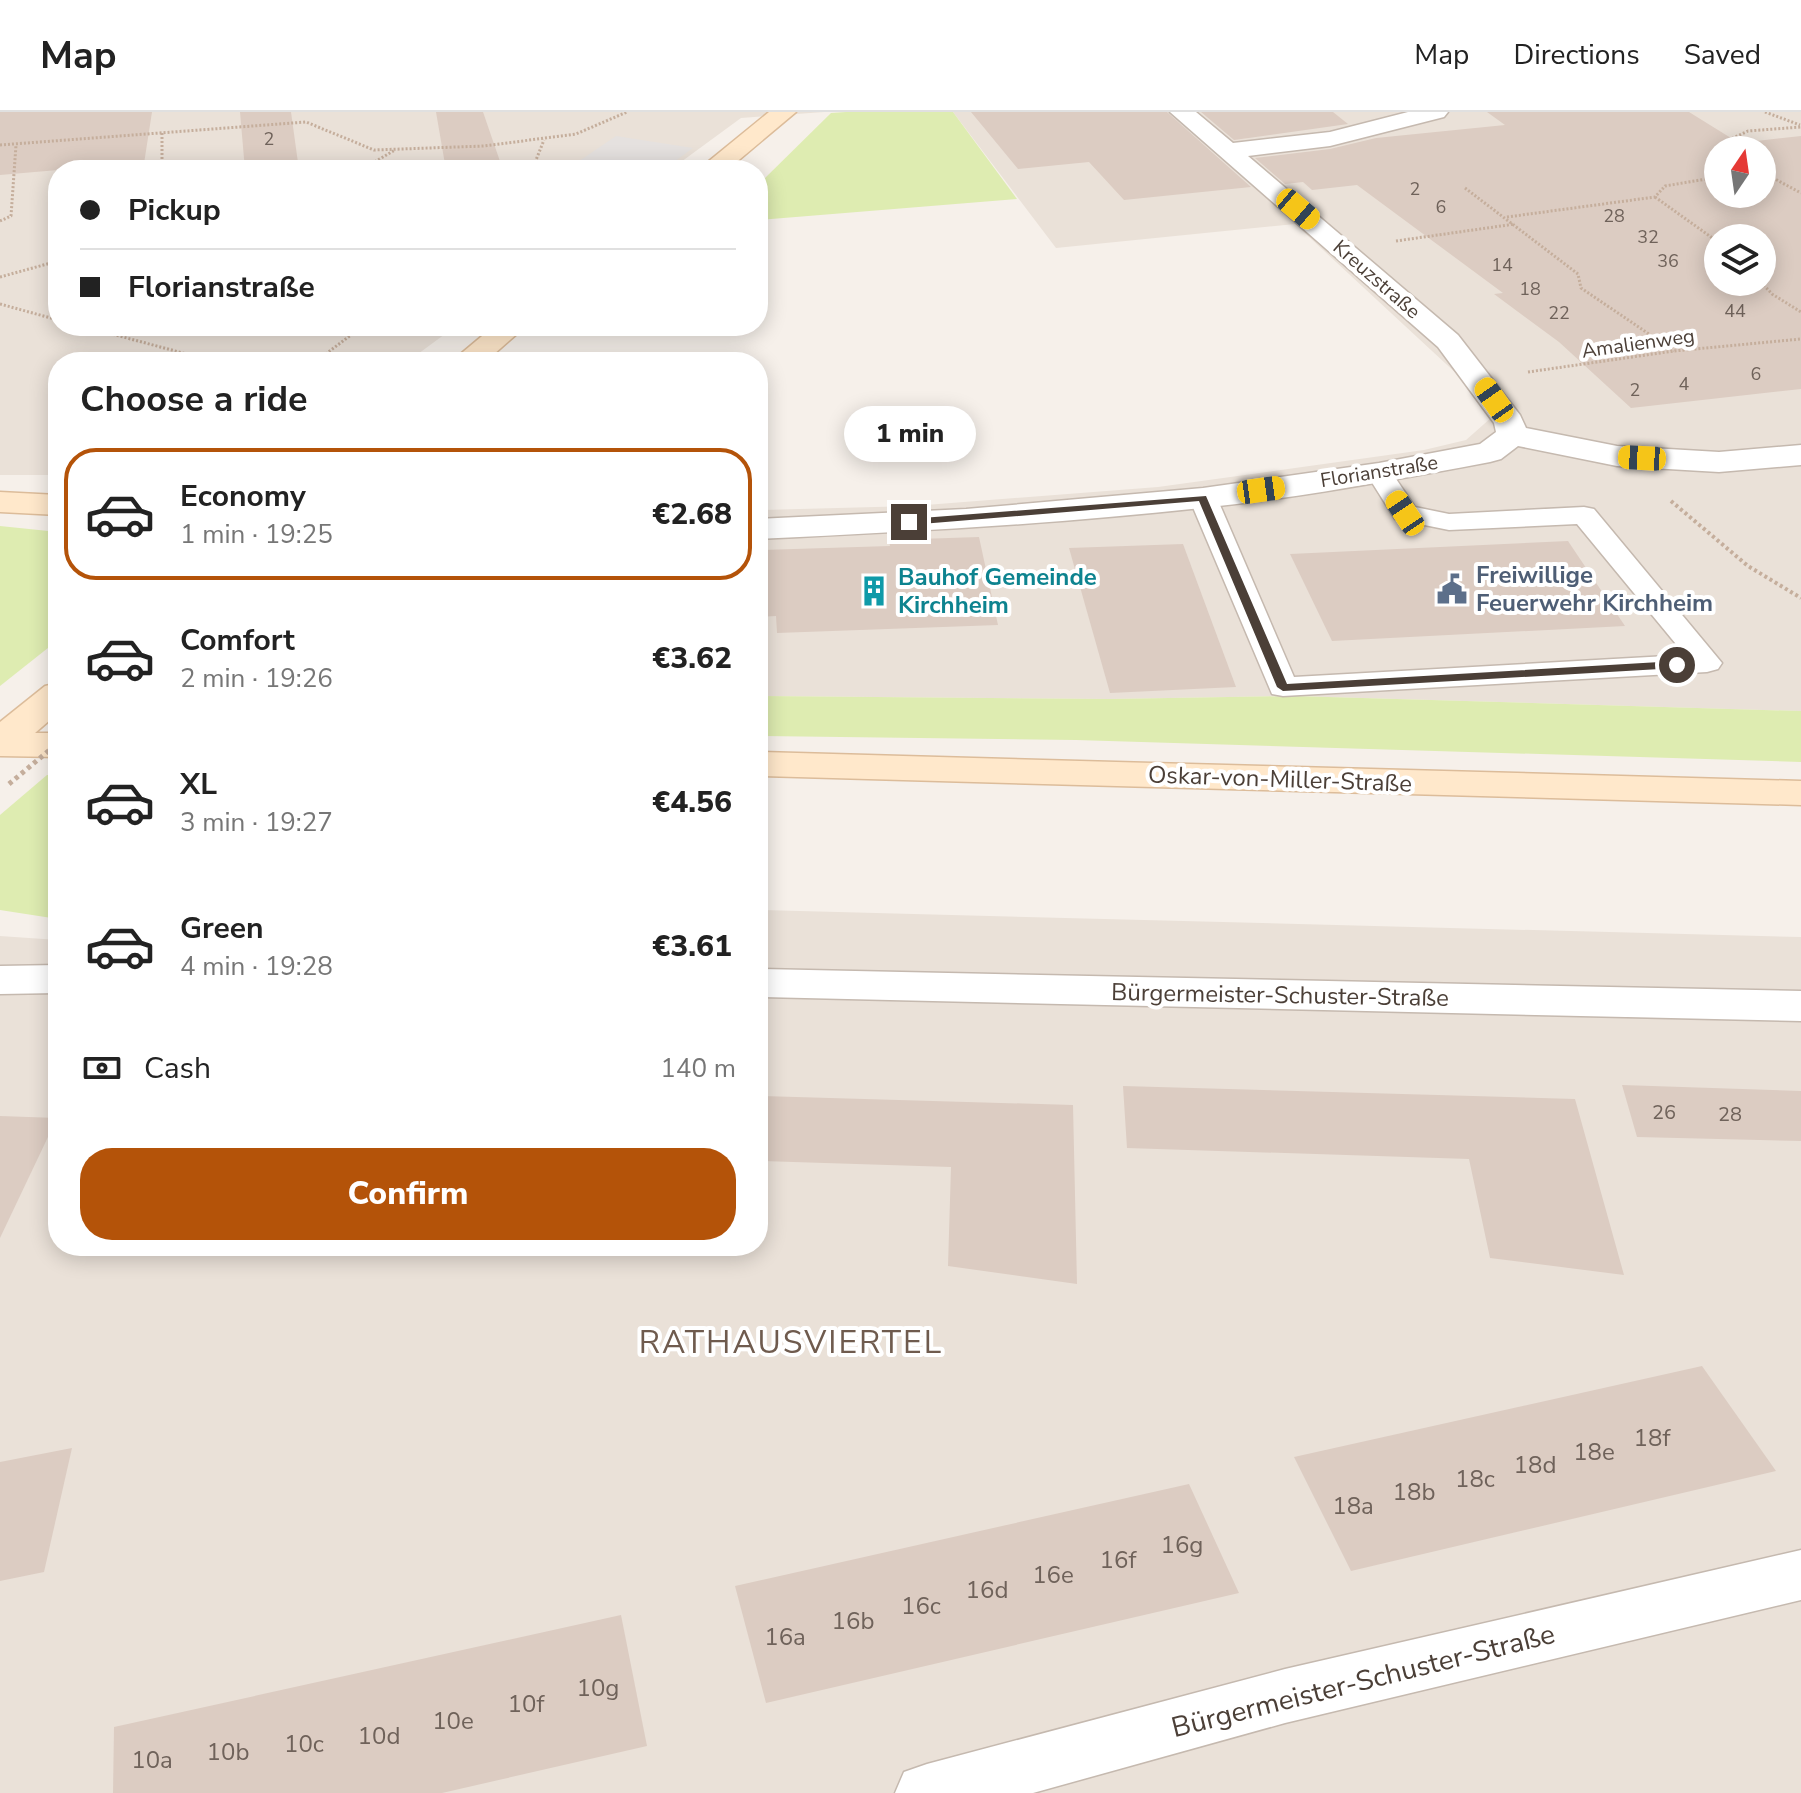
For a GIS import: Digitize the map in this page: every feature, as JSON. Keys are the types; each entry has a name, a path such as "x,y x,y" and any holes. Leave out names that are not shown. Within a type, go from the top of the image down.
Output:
{"main road":[{"path":"724,160 784,112"},
{"path":"479,352 499,336"},
{"path":"0,502 48,504"},
{"path":"0,743 48,702"},
{"path":"0,743 48,743"},
{"name":"Oskar-von-Miller-Straße","path":"768,764 1801,793"}],"street":[{"name":"Kreuzstraße","path":"1182,112 1448,341 1509,422 1512,435"},
{"path":"1229,151 1330,139 1436,112"},
{"path":"1512,435 1617,456 1719,462 1801,455"},
{"name":"Florianstraße","path":"768,529 966,519 1203,498 1379,473 1490,452 1512,435"},
{"path":"0,980 48,979"},
{"name":"Bürgermeister-Schuster-Straße","path":"768,983 1801,1006"},
{"name":"Bürgermeister-Schuster-Straße","path":"927,1793 1285,1696 1801,1575"}],"lane":[{"path":"1203,498 1283,687 1707,663 1584,515 1449,522 1405,513 1379,473"}],"path":[{"path":"0,145 306,122 374,150 396,149 544,140 611,123 627,112"},
{"path":"1765,112 1801,126"},
{"path":"1737,136 1748,131 1801,126"},
{"path":"162,133 162,160"},
{"path":"536,160 544,140"},
{"path":"0,221 11,216 16,145"},
{"path":"378,160 396,149"},
{"path":"1506,218 1655,197 1665,186 1704,179"},
{"path":"1776,179 1801,191"},
{"path":"1465,188 1578,274 1581,288 1674,351"},
{"path":"1655,197 1704,232"},
{"path":"1343,248 1515,224"},
{"path":"0,277 48,264"},
{"path":"1775,296 1801,312"},
{"path":"0,304 48,317"},
{"path":"119,336 179,352"},
{"path":"328,352 350,336"},
{"name":"Amalienweg","path":"1479,379 1674,351 1801,339"},
{"path":"1617,456 1748,566 1801,598"},
{"path":"9,784 48,751"}],"shaded area":[{"path":"0,112 824,112 741,118 684,160 48,160 48,336 442,336 421,352 48,352 48,475 0,475"},
{"path":"953,112 1801,112 1801,711 1294,696 1110,699 768,696 768,510 913,506 1158,487 1424,450 1466,440 1492,417 1459,376 1295,224 1056,248"},
{"path":"616,136 693,148 677,160 581,160"},
{"path":"768,910 1801,937 1801,1793 0,1793 0,936 48,939 48,1256 768,1256"}],"green space":[{"path":"953,112 1017,199 768,219 768,175 831,113"},
{"path":"0,526 48,531 48,648 0,686"},
{"path":"768,696 1110,699 1294,696 1801,711 1801,762 1076,740 768,736"},
{"path":"48,775 48,917 0,910 0,815"}],"building":[{"path":"0,112 152,112 145,160 48,160 48,171 0,175"},
{"path":"240,112 291,112 298,160 244,160"},
{"path":"436,112 483,112 500,160 444,160"},
{"path":"971,112 1167,112 1251,187 1124,200 1089,162 1018,169"},
{"path":"1201,112 1333,112 1348,124 1234,140"},
{"path":"1487,112 1689,112 1728,136 1704,136 1704,208 1776,208 1776,139 1801,136 1801,389 1631,408 1559,342 1494,294 1503,293 1357,185 1312,190 1303,182 1285,184 1255,158 1330,149 1376,138 1505,125"},
{"name":"Bauhof Gemeinde Kirchheim","path":"979,537 998,625 777,633 776,616 768,616 768,550 890,546 889,540"},
{"path":"1568,541 1625,626 1332,641 1290,554"},
{"path":"1183,544 1236,687 1110,693 1069,548"},
{"path":"1622,1085 1801,1091 1801,1141 1637,1137"},
{"path":"1123,1086 1575,1099 1624,1275 1490,1258 1469,1159 1127,1148"},
{"path":"768,1096 1073,1105 1077,1284 948,1266 951,1167 768,1161"},
{"path":"0,1116 48,1118 48,1137 0,1238"},
{"path":"1702,1366 1776,1471 1351,1571 1294,1457"},
{"path":"72,1448 44,1572 0,1581 0,1462"},
{"path":"1189,1484 1239,1593 766,1703 735,1586"},
{"path":"621,1615 647,1746 442,1793 113,1793 114,1727"}],"place":[{"name":"Freiwillige Feuerwehr Kirchheim","path":"1452,589"},
{"name":"Bauhof Gemeinde Kirchheim","path":"874,591"}],"district":[{"name":"RATHAUSVIERTEL","path":"791,1342"}],"route":[{"path":"909,522 1203,498 1283,687 1677,665"}]}
